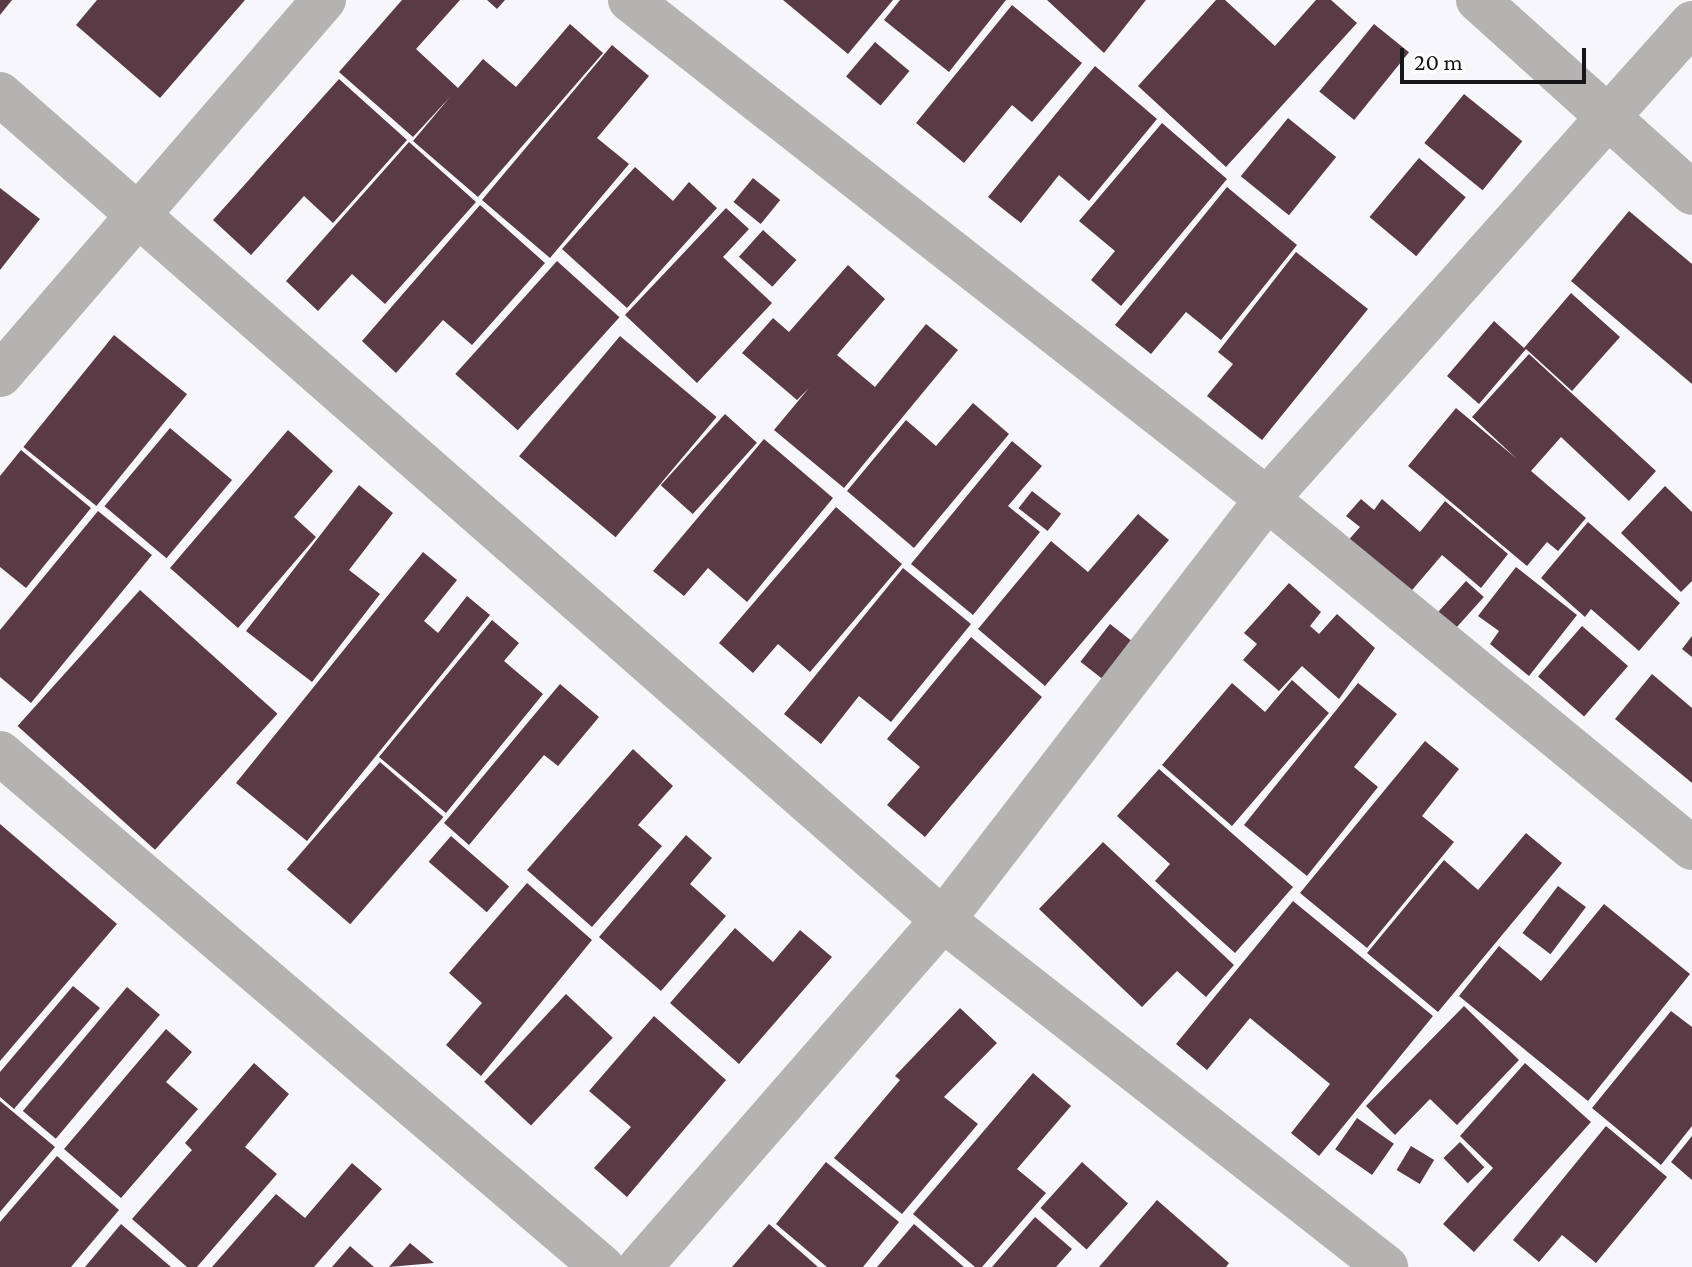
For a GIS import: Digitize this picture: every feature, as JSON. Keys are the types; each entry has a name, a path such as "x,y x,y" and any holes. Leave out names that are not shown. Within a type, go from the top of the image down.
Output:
{"street":[{"path":"0,375 324,0"},
{"path":"630,0 1267,499 1692,848"},
{"path":"1478,0 1692,193"},
{"path":"640,1267 943,920 1267,499 1692,23"},
{"path":"0,94 141,214 943,920 1386,1267"},
{"path":"0,753 602,1267"}],"building":[{"path":"0,0 12,0 0,15"},
{"path":"97,0 245,0 160,98 76,25"},
{"path":"402,0 460,0 416,49 458,88 483,59 516,87 570,24 603,53 478,197 413,141 450,97 413,137 339,72"},
{"path":"487,0 505,0 497,9"},
{"path":"783,0 893,0 848,54"},
{"path":"900,0 1006,0 949,72 884,20"},
{"path":"1047,0 1146,0 1104,53"},
{"path":"1216,0 1225,0 1275,46 1316,0 1331,0 1357,23 1226,167 1138,86"},
{"path":"1012,5 1082,63 1032,122 1012,105 964,163 916,123"},
{"path":"1374,24 1409,52 1354,120 1319,92"},
{"path":"875,42 909,71 881,105 846,76"},
{"path":"612,45 649,76 597,138 629,164 550,258 482,200"},
{"path":"1095,66 1157,119 1089,201 1059,175 1021,223 988,197"},
{"path":"339,79 407,140 333,223 304,196 251,255 213,220"},
{"path":"1464,94 1522,141 1483,190 1424,143"},
{"path":"1288,118 1336,157 1289,215 1241,176"},
{"path":"1162,123 1227,179 1121,306 1091,280 1115,251 1079,221"},
{"path":"409,142 476,202 385,304 352,274 318,311 286,281"},
{"path":"1419,158 1466,197 1416,256 1370,217"},
{"path":"635,167 673,201 689,182 717,208 627,308 562,249"},
{"path":"753,178 780,200 761,224 733,202"},
{"path":"1227,187 1297,245 1221,340 1186,312 1151,354 1115,325"},
{"path":"0,188 40,219 0,270"},
{"path":"480,205 545,263 472,345 443,320 396,373 362,341"},
{"path":"726,208 749,229 723,257 772,303 697,383 625,315"},
{"path":"1629,211 1692,264 1692,384 1571,281"},
{"path":"763,230 796,260 772,287 739,257"},
{"path":"1296,252 1368,309 1262,440 1207,396 1233,364 1218,352"},
{"path":"557,261 619,317 518,430 455,374"},
{"path":"848,265 885,299 837,355 875,387 926,324 958,350 844,488 774,430 809,388 797,400 742,353 773,318 789,332"},
{"path":"1571,293 1620,337 1572,391 1526,349 1479,404 1447,376 1494,321 1524,348"},
{"path":"114,335 187,394 96,506 23,447"},
{"path":"620,336 717,417 616,537 519,456"},
{"path":"1529,354 1656,471 1629,501 1561,437 1531,471 1586,518 1558,551 1547,542 1527,566 1408,466 1456,408 1517,459 1472,417"},
{"path":"973,403 1009,434 914,548 847,491 906,420 936,446"},
{"path":"725,414 757,443 693,514 661,485"},
{"path":"170,428 232,480 166,558 104,506"},
{"path":"288,430 333,471 294,517 316,537 238,628 170,568"},
{"path":"764,439 833,498 747,602 708,568 684,596 653,571"},
{"path":"1012,441 1042,466 1008,506 1040,532 973,615 911,564"},
{"path":"21,450 91,508 26,588 0,567 0,476"},
{"path":"359,485 393,513 349,570 380,594 312,682 246,631"},
{"path":"1665,486 1692,512 1692,581 1681,592 1621,533"},
{"path":"1032,491 1061,514 1048,531 1018,508"},
{"path":"1361,499 1374,510 1382,499 1420,532 1445,501 1508,554 1481,588 1442,555 1407,596 1345,544 1360,527 1346,516"},
{"path":"836,507 902,564 810,672 778,644 753,673 719,643"},
{"path":"98,511 152,555 31,703 0,677 0,630"},
{"path":"1138,514 1169,540 1045,686 978,629 1051,541 1088,572"},
{"path":"1588,522 1680,603 1639,651 1591,609 1585,617 1541,578"},
{"path":"423,552 457,580 424,621 438,633 467,596 490,615 307,841 236,783"},
{"path":"1516,567 1577,615 1529,676 1490,644 1499,631 1478,616"},
{"path":"903,568 971,624 891,722 859,696 821,744 784,714"},
{"path":"1466,581 1484,597 1451,633 1433,617"},
{"path":"1289,583 1321,612 1310,626 1319,634 1337,614 1375,648 1339,699 1302,666 1279,691 1243,660 1257,644 1244,633"},
{"path":"140,590 277,714 155,850 18,726"},
{"path":"492,620 519,643 504,661 543,694 446,813 379,757"},
{"path":"1110,624 1132,641 1103,679 1080,662"},
{"path":"1582,626 1628,666 1584,717 1538,677"},
{"path":"1692,636 1692,657 1682,649"},
{"path":"971,637 1042,697 925,837 887,805 920,767 887,739"},
{"path":"1652,674 1692,708 1692,783 1615,719"},
{"path":"1292,680 1329,713 1232,826 1162,765 1232,683 1265,712"},
{"path":"1358,683 1397,714 1354,767 1378,787 1307,876 1244,825"},
{"path":"560,684 599,717 558,766 544,755 469,845 444,823"},
{"path":"1425,741 1459,769 1422,816 1454,842 1367,948 1300,893"},
{"path":"633,749 673,786 638,825 662,846 592,927 527,870"},
{"path":"380,762 443,817 350,924 287,869"},
{"path":"1159,769 1293,887 1235,953 1155,881 1170,864 1117,816"},
{"path":"0,824 117,924 0,1061"},
{"path":"1526,833 1562,863 1438,1012 1367,953 1444,860 1478,890"},
{"path":"686,835 712,858 690,884 726,916 661,991 599,937"},
{"path":"451,836 509,887 487,912 429,862"},
{"path":"1103,842 1234,965 1206,997 1177,971 1142,1007 1039,909"},
{"path":"527,883 592,940 481,1076 446,1045 482,1003 449,973"},
{"path":"1558,886 1586,907 1550,954 1522,933"},
{"path":"1293,901 1433,1016 1319,1156 1291,1133 1330,1084 1250,1018 1207,1070 1176,1044"},
{"path":"1604,904 1690,974 1588,1101 1459,996 1499,946 1541,981"},
{"path":"735,928 773,962 800,930 832,957 739,1064 670,1003"},
{"path":"73,986 100,1008 14,1109 0,1097 0,1072"},
{"path":"127,987 160,1015 56,1139 23,1111"},
{"path":"566,994 613,1038 531,1125 484,1082"},
{"path":"1464,1006 1519,1060 1457,1125 1430,1099 1395,1135 1366,1106"},
{"path":"960,1008 997,1043 944,1097 978,1124 902,1214 834,1158 900,1080 895,1076"},
{"path":"1671,1011 1692,1027 1692,1126 1661,1165 1592,1108"},
{"path":"654,1016 726,1080 627,1197 594,1168 631,1127 589,1091"},
{"path":"166,1029 192,1052 166,1082 198,1109 121,1198 64,1149"},
{"path":"254,1063 289,1094 245,1147 277,1174 197,1267 187,1267 132,1219 192,1150 185,1143"},
{"path":"1525,1063 1591,1122 1474,1252 1443,1224 1493,1168 1460,1136"},
{"path":"1033,1073 1071,1106 1017,1169 1046,1193 982,1267 975,1267 913,1214"},
{"path":"0,1101 55,1147 0,1212"},
{"path":"1357,1118 1394,1144 1372,1175 1335,1149"},
{"path":"1606,1126 1667,1177 1596,1263 1562,1235 1539,1262 1513,1240"},
{"path":"1692,1136 1692,1180 1671,1162"},
{"path":"1460,1142 1484,1167 1468,1183 1443,1158"},
{"path":"1411,1146 1434,1160 1420,1184 1397,1170"},
{"path":"57,1156 119,1210 71,1267 0,1267 0,1222"},
{"path":"826,1162 899,1222 863,1267 827,1267 776,1224"},
{"path":"1082,1162 1128,1203 1087,1250 1041,1208"},
{"path":"352,1163 382,1189 314,1267 212,1267 276,1194 305,1218"},
{"path":"1157,1200 1229,1263 1226,1267 1099,1267"},
{"path":"1035,1217 1072,1249 1056,1267 992,1267"},
{"path":"121,1224 171,1267 85,1267"},
{"path":"769,1224 818,1267 732,1267"},
{"path":"914,1224 964,1267 877,1267"},
{"path":"410,1243 434,1263 389,1267"},
{"path":"350,1246 374,1267 332,1267"}]}
